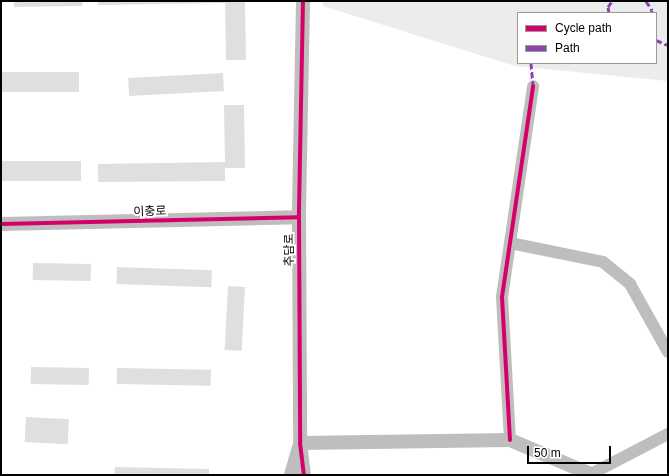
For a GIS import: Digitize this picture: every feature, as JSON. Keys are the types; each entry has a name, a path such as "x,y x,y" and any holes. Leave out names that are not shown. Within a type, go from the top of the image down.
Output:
{"street":[{"name":"추담로","path":"304,1 300,217 300,443 304,475"},
{"path":"510,440 502,297 533,86"},
{"name":"이충로","path":"1,224 300,217"},
{"path":"510,243 603,262 630,284 668,352"},
{"path":"300,443 510,440 592,474 668,434"},
{"name":"추담로","path":"291,475 300,443"}],"shaded area":[{"path":"323,1 668,1 668,81 515,66 323,6"}],"building":[{"path":"14,1 83,1 82,6 14,7"},
{"path":"98,1 245,1 246,60 226,60 225,3 98,5"},
{"path":"1,72 79,72 79,92 1,92"},
{"path":"223,73 224,91 129,96 128,78"},
{"path":"224,105 244,105 245,168 225,168 225,181 98,182 98,164 225,162"},
{"path":"1,161 81,161 81,181 1,181"},
{"path":"33,263 91,264 91,281 33,280"},
{"path":"117,267 212,270 211,287 116,284"},
{"path":"228,286 245,287 242,351 225,350"},
{"path":"31,367 89,368 89,385 31,384"},
{"path":"117,368 211,370 211,386 117,384"},
{"path":"26,417 69,419 68,444 25,442"},
{"path":"115,467 209,469 209,475 114,475"}],"marked path":[{"path":"609,12 608,7 612,1"},
{"path":"646,1 652,10 651,12"},
{"path":"657,40 668,45"},
{"path":"531,64 533,86"}],"cycle path":[{"path":"303,1 299,217 300,443 304,475"},
{"path":"510,440 502,297 533,86"},
{"path":"1,224 299,217"}]}
